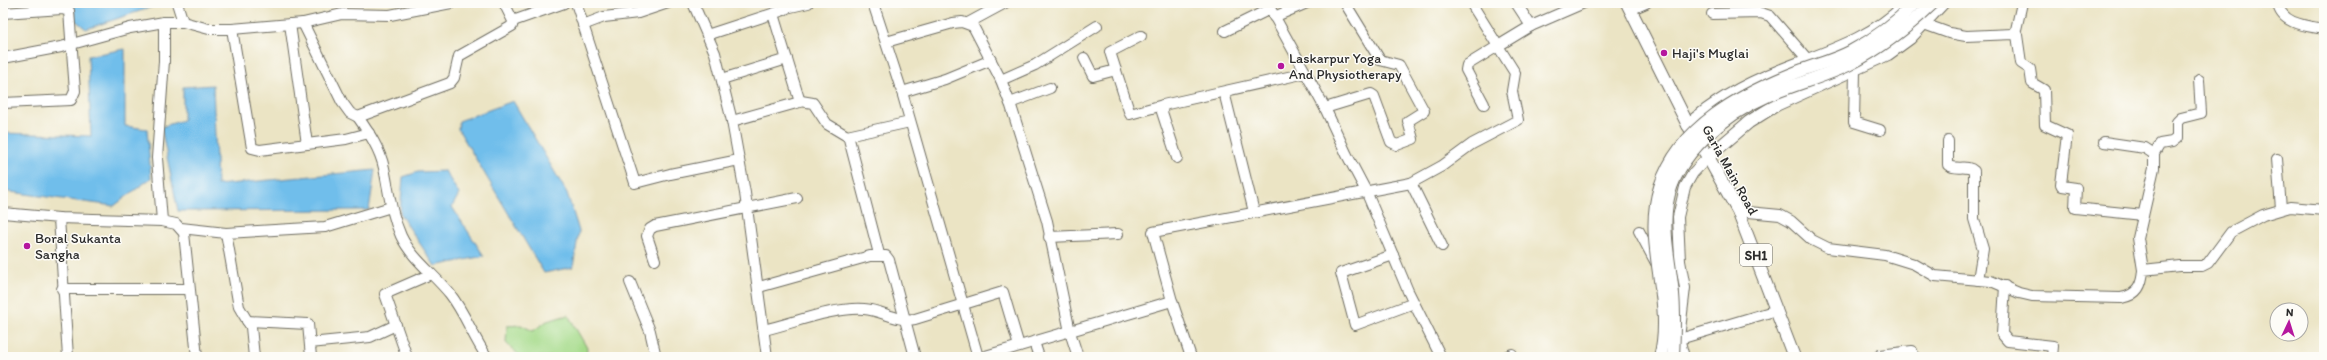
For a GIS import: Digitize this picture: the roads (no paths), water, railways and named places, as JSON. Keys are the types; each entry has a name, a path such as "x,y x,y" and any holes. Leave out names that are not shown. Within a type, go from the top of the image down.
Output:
{"main road":[{"path":"1688,126 1707,108 1739,89 1777,72 1809,61 1876,28 1907,3"},
{"path":"1660,352 1664,340 1664,310 1655,242 1655,209 1666,171 1685,141 1705,123 1724,109 1761,87 1849,52 1878,36 1915,3"},
{"path":"1672,357 1675,316 1665,226 1666,206 1671,187 1692,152 1708,135 1733,115 1768,96 1847,65 1885,44 1933,3"},
{"path":"1708,157 1749,122 1776,105 1888,54 1910,38 1943,3"},
{"name":"Garia Main Road","path":"1628,6 1688,126 1708,157 1738,211 1794,357"}],"street":[{"path":"178,3 183,22"},
{"path":"3,58 73,44 130,28 164,22 183,22 209,29 232,29 303,23 342,14 390,15 451,3"},
{"path":"504,3 513,21"},
{"path":"358,117 450,83 454,78 459,56 508,29 513,21 564,3"},
{"path":"576,3 635,183 670,174 739,160"},
{"path":"583,25 604,17 638,13 668,3"},
{"path":"693,3 715,53 732,121 759,287 767,357"},
{"path":"707,35 773,14 786,5 808,3"},
{"path":"873,3 902,92 978,357"},
{"path":"886,42 953,23 968,23 1005,3"},
{"path":"1225,31 1270,10 1307,3"},
{"path":"1325,108 1371,94 1374,96 1391,142 1397,145 1413,139 1408,121 1424,111 1399,65 1380,60 1345,3"},
{"path":"1191,357 1172,301 1153,232 1411,183 1442,166 1472,144 1518,120 1512,91 1515,73 1471,3"},
{"path":"1516,3 1531,26"},
{"path":"1484,104 1466,70 1467,65 1531,26 1584,3"},
{"path":"1628,6 1646,3"},
{"path":"2022,3 2015,34 2019,41 2021,64 2030,69 2032,83 2044,90 2045,125 2067,135 2062,186 2076,188 2075,208 2143,215"},
{"path":"2278,3 2283,15 2295,23 2324,29"},
{"path":"1712,14 1751,8 1775,20 1809,61"},
{"path":"3,13 67,9 70,11 75,91 71,100 3,103"},
{"path":"1270,10 1325,108 1346,155 1381,221 1393,255 1414,303 1441,357"},
{"path":"773,14 801,101"},
{"path":"162,221 157,158 164,61 164,22"},
{"path":"303,23 342,102 350,113 358,117 379,153 384,168 391,207 400,234 410,251 432,274 456,304 474,338 487,357"},
{"path":"968,23 973,26 991,60 1010,103 1047,221 1049,237 1070,332 1078,357"},
{"path":"290,24 307,144"},
{"path":"1924,24 1949,33 1966,36 2015,34"},
{"path":"1001,80 1035,65 1097,26"},
{"path":"232,29 251,147 260,150 307,144 346,139 368,132"},
{"path":"1141,36 1110,52 1130,114 1163,105 1306,73"},
{"path":"1084,58 1093,76 1116,70"},
{"path":"722,79 787,59"},
{"path":"902,92 945,79 991,60"},
{"path":"1855,70 1854,122 1880,130"},
{"path":"1738,211 1780,215 1792,221 1812,240 1828,248 1897,258 1940,277 1994,282 2032,296 2121,298 2135,293 2142,283 2143,270 2138,245 2143,215 2154,168 2154,154 2160,144 2172,142 2176,138 2177,122 2181,118 2201,113 2199,80"},
{"path":"1010,103 1050,88"},
{"path":"1224,92 1254,212"},
{"path":"732,121 801,101 813,103 827,124 847,136 851,145 879,254"},
{"path":"1163,105 1162,112 1177,158"},
{"path":"847,136 910,122"},
{"path":"1948,141 1948,165 1951,167 1968,168 1974,171 1974,219 1982,248 1978,280"},
{"path":"2104,142 2145,148 2154,154"},
{"path":"1684,357 1679,338 1685,288 1680,261 1678,217 1685,187 1693,174 1708,157"},
{"path":"2277,159 2281,208"},
{"path":"1411,183 1442,246"},
{"path":"655,260 648,236 650,229 669,222 797,198"},
{"path":"3,213 59,218 162,221 181,228 226,232 325,227 391,207"},
{"path":"2143,270 2180,266 2202,266 2208,263 2231,232 2263,215 2281,208 2290,207 2324,210"},
{"path":"59,218 62,289 68,357"},
{"path":"181,228 184,233 197,357"},
{"path":"1639,231 1692,335"},
{"path":"226,232 239,307 251,329 254,357"},
{"path":"1049,237 1118,234"},
{"path":"759,287 879,254 886,256 889,260 904,321 915,357"},
{"path":"1393,255 1341,273 1355,325 1414,303"},
{"path":"407,357 384,294 432,274"},
{"path":"630,282 650,331 656,357"},
{"path":"2004,286 2002,334 2008,341 2053,346 2052,357"},
{"path":"62,289 189,289"},
{"path":"764,330 849,309 865,309 904,321 964,305 1003,292 1019,346"},
{"path":"982,357 1172,301"},
{"path":"1660,352 1679,338 1777,310"},
{"path":"247,322 305,323 309,327 311,357"},
{"path":"310,343 370,337 396,325"},
{"path":"1669,357 1671,350 1679,338"},
{"path":"1034,342 1039,357"},
{"path":"1880,355 1912,350 1914,357"}],"water":[{"path":"74,3 164,3 86,29 75,20"},
{"path":"125,49 125,126 147,129 151,178 114,206 3,191 3,133 91,136 88,56"},
{"path":"213,85 217,185 375,170 369,210 178,211 161,127 183,120 183,87"},
{"path":"513,101 567,193 579,231 573,267 544,273 458,129 459,121"},
{"path":"445,171 459,194 452,207 484,256 435,266 400,214 403,177 418,172"}],"place":[{"name":"Haji's Muglai","path":"1664,53"},
{"name":"Laskarpur Yoga And Physiotherapy","path":"1281,66"},
{"name":"Boral Sukanta Sangha","path":"27,246"}]}
